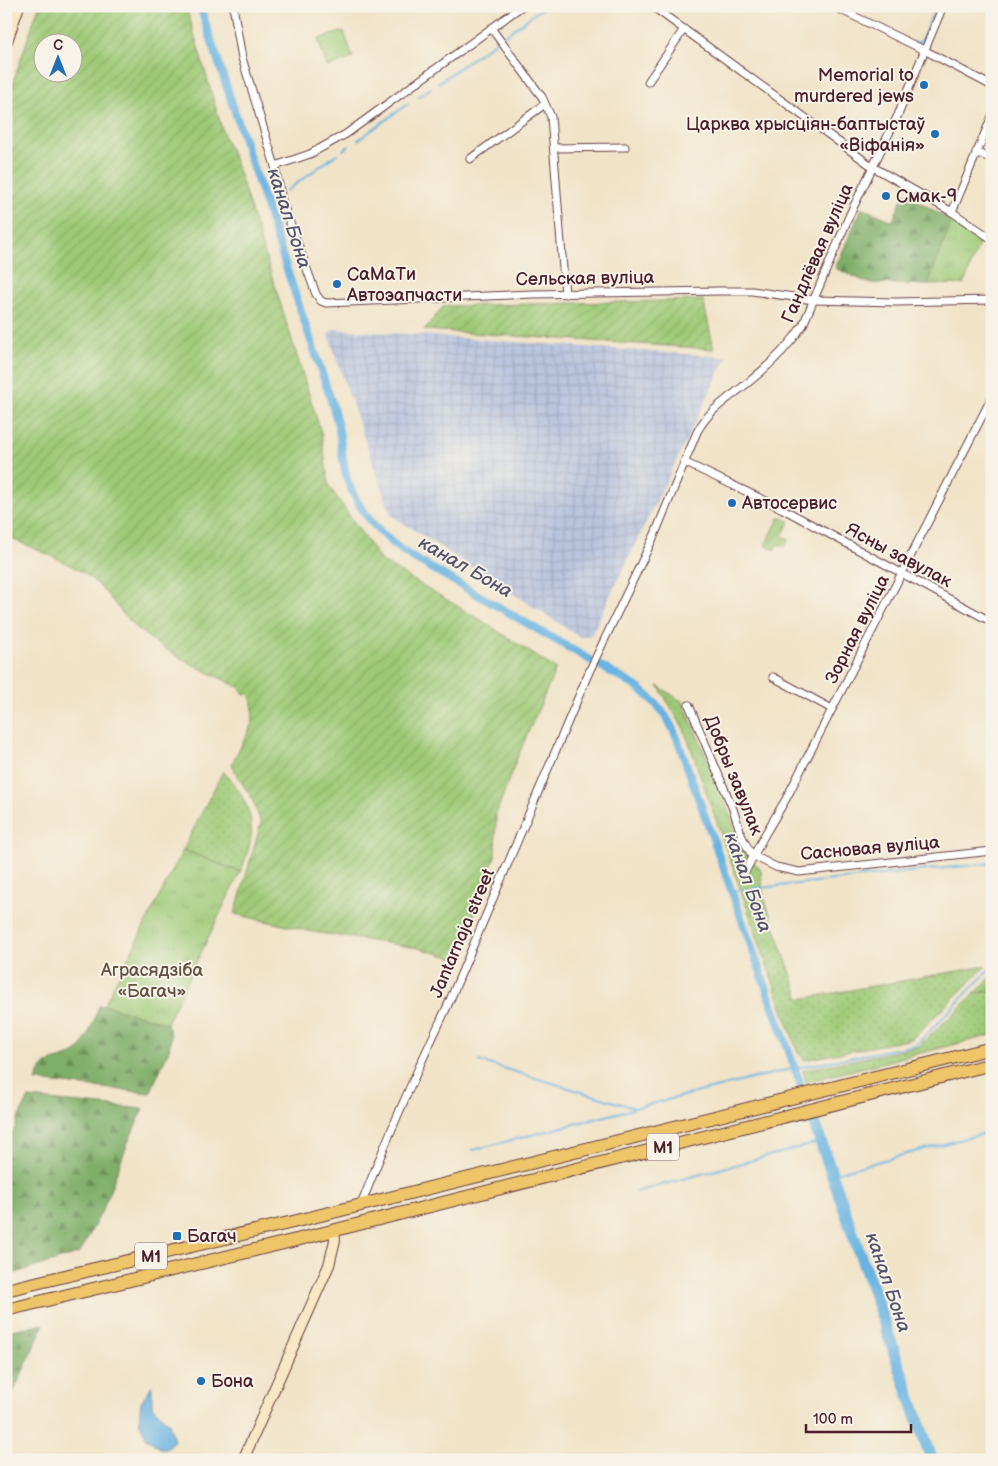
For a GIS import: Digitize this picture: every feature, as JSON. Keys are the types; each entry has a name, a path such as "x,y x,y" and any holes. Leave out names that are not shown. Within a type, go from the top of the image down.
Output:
{"highway":[{"name":"М1","path":"6,1290 361,1205 992,1048"},
{"name":"М1","path":"6,1310 334,1230 992,1064"}],"street":[{"path":"6,44 18,6"},
{"path":"233,6 242,58 275,166 310,154 346,134 522,6"},
{"path":"652,6 873,167 952,212 992,239"},
{"path":"833,6 924,50 992,86"},
{"name":"Гандлёвая вуліца","path":"589,672 655,534 702,422 710,412 751,381 794,338 814,300 850,214 898,116 943,6"},
{"path":"491,28 542,97 551,117 565,294"},
{"path":"648,82 684,29"},
{"path":"470,159 545,104"},
{"path":"952,212 992,116"},
{"path":"554,148 625,147"},
{"path":"976,152 992,158"},
{"name":"Сельская вуліца","path":"275,166 282,201 316,294 321,301 326,303 565,294 752,290 814,300 895,302 992,300"},
{"name":"Зорная вуліца","path":"745,872 786,799 992,397"},
{"name":"Ясны завулак","path":"684,462 782,508 992,622"},
{"name":"Jantarnaja street","path":"361,1205 425,1052 448,1007 589,672"},
{"path":"773,677 832,709"},
{"name":"Добры завулак","path":"689,705 733,809 742,837 754,856"},
{"name":"Сасновая вуліца","path":"754,856 776,867 799,872 992,851"},
{"path":"243,1460 329,1265 335,1240 334,1230"}],"shaded area":[{"path":"334,329 727,357 591,635 580,637 391,515 328,334"}],"green space":[{"path":"39,6 186,6 224,136 236,163 321,432 329,486 381,561 481,620 556,669 517,758 496,814 495,856 458,959 418,948 313,932 235,914 261,823 251,796 237,776 232,764 252,722 252,704 249,694 244,694 240,688 187,662 162,647 138,629 98,584 82,572 54,557 6,536 6,103"},
{"path":"344,31 353,58 327,67 318,39"},
{"path":"904,193 952,221 928,285 868,283 835,268 862,208 893,221"},
{"path":"952,221 980,241 964,284 928,285"},
{"path":"703,300 714,349 424,330 444,306"},
{"path":"780,517 790,521 782,536 789,539 785,547 778,544 774,550 765,545"},
{"path":"658,686 683,702 720,789 743,850 761,870 763,895 800,999 986,966 912,1039 804,1060 797,1050 684,729"},
{"path":"223,771 241,795 250,818 250,843 240,872 183,850"},
{"name":"Аграсядзіба «Багач»","path":"183,850 240,872 167,1023 104,1005"},
{"path":"992,976 992,990 974,994"},
{"path":"992,990 992,1035 806,1082 803,1070 918,1047 974,994"},
{"path":"104,1005 167,1023 171,1036 169,1050 150,1093 36,1081 44,1066 48,1063 64,1058 80,1048 90,1030 99,1006"},
{"path":"29,1098 143,1109 103,1209 80,1253 6,1276 6,1141 15,1128"},
{"path":"44,1324 6,1409 6,1331"}],"water":[{"path":"152,1385 152,1406 169,1423 174,1440 169,1447 162,1449 147,1439 139,1421 141,1402"}],"waterway":[{"name":"канал Бона","path":"200,6 330,398 339,430 346,475 361,509 374,526 407,554 637,687 661,710 677,738 803,1091"},
{"path":"504,36 545,6"},
{"path":"915,42 921,42 936,6"},
{"path":"438,83 495,42"},
{"path":"418,97 431,88"},
{"path":"358,140 408,104"},
{"path":"343,150 349,146"},
{"path":"286,191 337,154"},
{"path":"265,204 276,198"},
{"path":"732,891 992,863"},
{"path":"479,1061 635,1108 795,1068 916,1045 992,967"},
{"path":"473,1150 633,1109"},
{"name":"канал Бона","path":"812,1117 932,1460"},
{"path":"832,1174 992,1131"},
{"path":"635,1192 820,1142"}],"place":[{"name":"Memorial to murdered jews","path":"924,85"},
{"name":"Царква хрысціян-баптыстаў «Віфанія»","path":"935,134"},
{"name":"Смак-9","path":"886,196"},
{"name":"СаМаТи Автоэапчасти","path":"337,284"},
{"name":"Автосервис","path":"732,503"},
{"name":"Багач","path":"177,1236"},
{"name":"Бона","path":"201,1381"}]}
